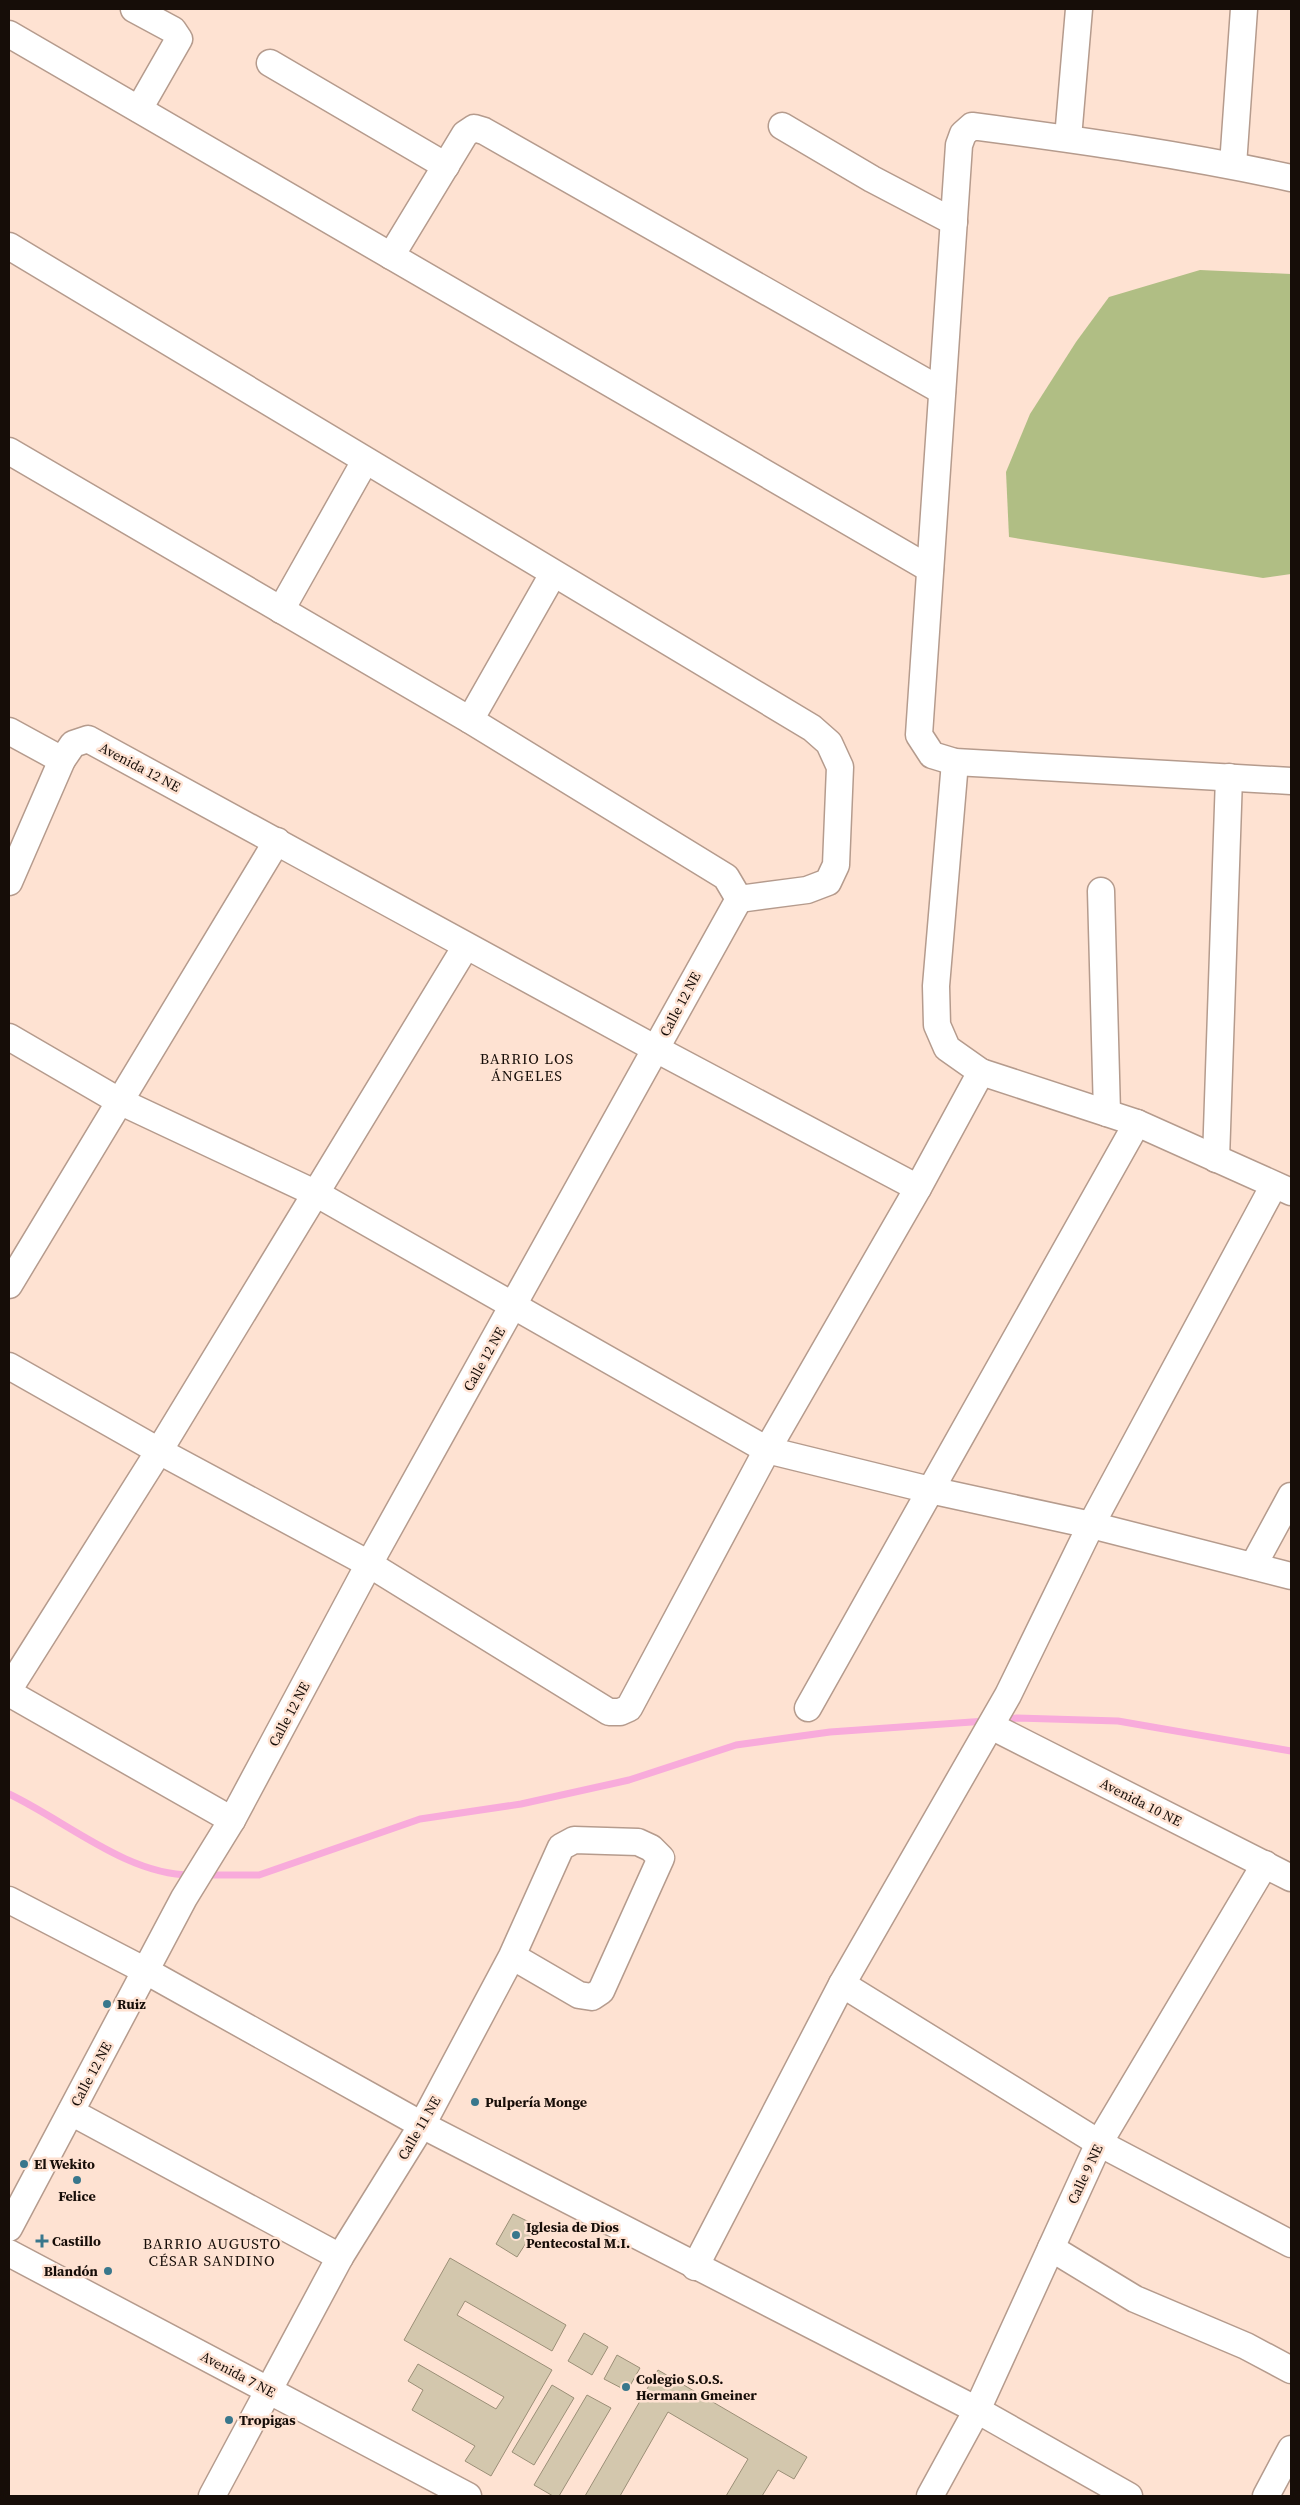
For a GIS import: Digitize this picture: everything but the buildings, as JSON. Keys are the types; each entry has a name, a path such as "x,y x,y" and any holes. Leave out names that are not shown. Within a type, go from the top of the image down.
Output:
{"street":[{"path":"134,9 173,30 179,39 138,110"},
{"path":"1068,138 1079,9"},
{"path":"1232,165 1244,9"},
{"path":"9,34 930,569"},
{"path":"270,63 446,166"},
{"path":"782,126 872,179 954,222"},
{"path":"1291,178 1232,165 1068,138 972,126 963,134 958,145 919,735 932,755 955,762 1291,781"},
{"path":"391,256 465,134 474,128 484,131 942,391"},
{"path":"9,246 812,728 829,743 840,767 836,865 828,882 807,890 738,899 726,877 470,720 9,451"},
{"path":"281,610 365,461"},
{"path":"470,720 553,574"},
{"path":"9,731 62,760"},
{"name":"Avenida 12 NE","path":"9,882 62,760 73,744 88,739 656,1049 918,1188"},
{"path":"695,2267 842,1984 985,1737 1092,1525 1283,1189 1137,1123 981,1072 947,1048 937,1025 936,986 955,762"},
{"path":"1216,1159 1229,777"},
{"path":"9,1285 277,841"},
{"path":"1101,891 1107,1114"},
{"name":"Calle 12 NE","path":"9,2228 184,1898 232,1820 369,1564 738,899"},
{"path":"232,1820 9,1691 317,1194 466,946"},
{"path":"9,1037 119,1101 317,1194 767,1450 930,1490 1092,1525 1291,1576"},
{"path":"9,1366 159,1451 369,1564 609,1712 620,1712 628,1708 767,1450 918,1188 981,1072"},
{"path":"808,1708 1137,1123"},
{"path":"1253,1566 1291,1496"},
{"name":"Avenida 10 NE","path":"985,1737 1265,1864 1291,1878"},
{"name":"Calle 11 NE","path":"212,2496 340,2257 422,2125 512,1956 561,1847 574,1840 638,1842 651,1848 661,1858 601,1990 592,1998 580,1995 512,1956"},
{"name":"Calle 9 NE","path":"930,2496 978,2410 1099,2143 1265,1864"},
{"path":"10,1905 146,1971 422,2125 695,2267 978,2410 1129,2496"},
{"path":"842,1984 1099,2143 1291,2244"},
{"path":"71,2112 340,2257"},
{"path":"1052,2248 1135,2299 1246,2346 1291,2370"},
{"name":"Avenida 7 NE","path":"9,2253 468,2496"},
{"path":"1266,2496 1291,2449"}],"green space":[{"path":"1200,270 1291,274 1291,574 1263,578 1009,537 1006,472 1030,414 1076,342 1109,297"}],"waterway":[{"path":"1002,1720 1017,1718 1118,1721 1291,1751"},
{"path":"205,1875 259,1875 420,1819 521,1804 629,1780 736,1745 830,1732 986,1721"},
{"path":"9,1794 31,1805 97,1845 120,1856 167,1873 191,1875"}],"place":[{"name":"Ruiz","path":"107,2004"},
{"name":"Pulpería Monge","path":"475,2102"},
{"name":"El Wekito","path":"24,2164"},
{"name":"Felice","path":"77,2180"},
{"name":"Iglesia de Dios Pentecostal M.I.","path":"516,2235"},
{"name":"Castillo","path":"42,2241"},
{"name":"Blandón","path":"108,2271"},
{"name":"Colegio S.O.S. Hermann Gmeiner","path":"626,2387"},
{"name":"Tropigas","path":"229,2420"}],"district":[{"name":"BARRIO LOS ÁNGELES","path":"527,1068"},
{"name":"BARRIO AUGUSTO CÉSAR SANDINO","path":"212,2252"}]}
